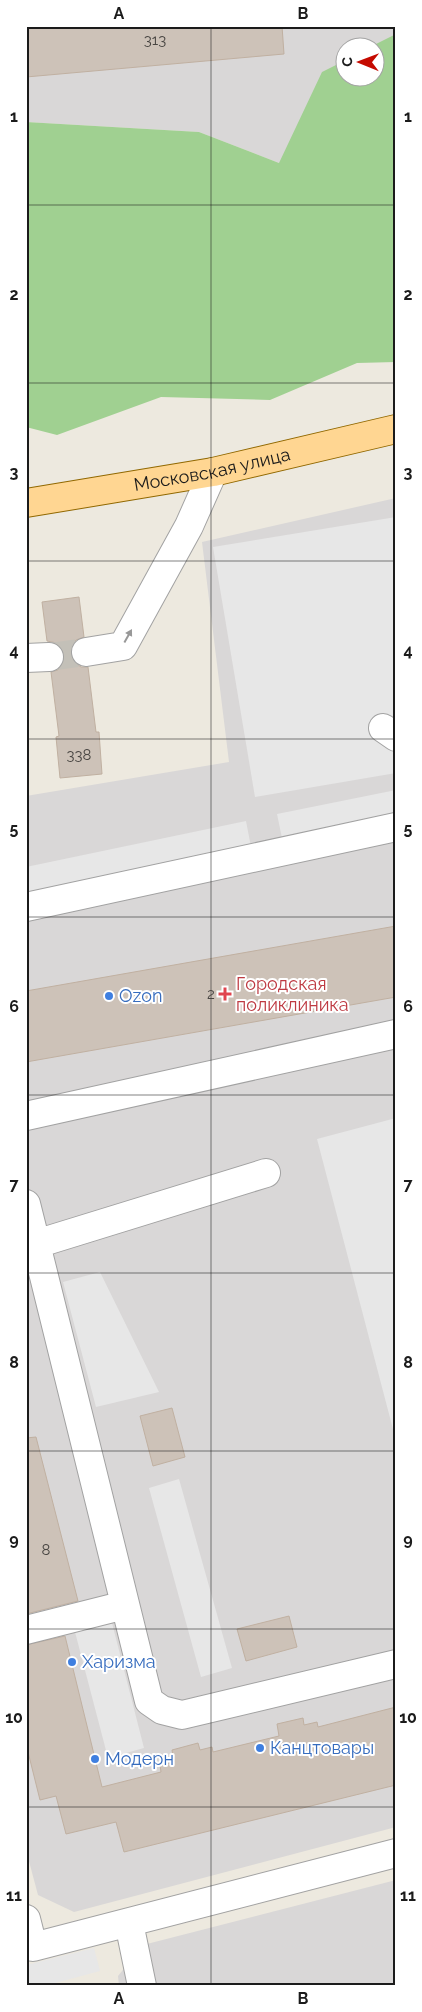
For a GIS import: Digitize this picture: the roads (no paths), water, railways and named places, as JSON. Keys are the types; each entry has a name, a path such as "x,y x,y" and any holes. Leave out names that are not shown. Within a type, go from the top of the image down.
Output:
{"main road":[{"name":"Московская улица","path":"26,503 213,472 396,429"}],"street":[{"path":"86,652 123,646 189,526 213,472"},
{"path":"26,907 396,828"},
{"path":"26,1116 396,1034"},
{"path":"31,1245 266,1173"},
{"path":"26,1204 31,1245 149,1700 162,1710 182,1715 396,1664"},
{"path":"26,1630 125,1605"},
{"path":"26,1919 33,1948 396,1853"},
{"path":"129,1923 142,1986"}],"tunnel":[{"path":"49,657 86,652"}],"place":[{"name":"Городская поликлиника","path":"225,994"},
{"name":"Ozon","path":"109,996"},
{"name":"Харизма","path":"72,1662"},
{"name":"Канцтовары","path":"260,1748"},
{"name":"Модерн","path":"95,1759"}]}
